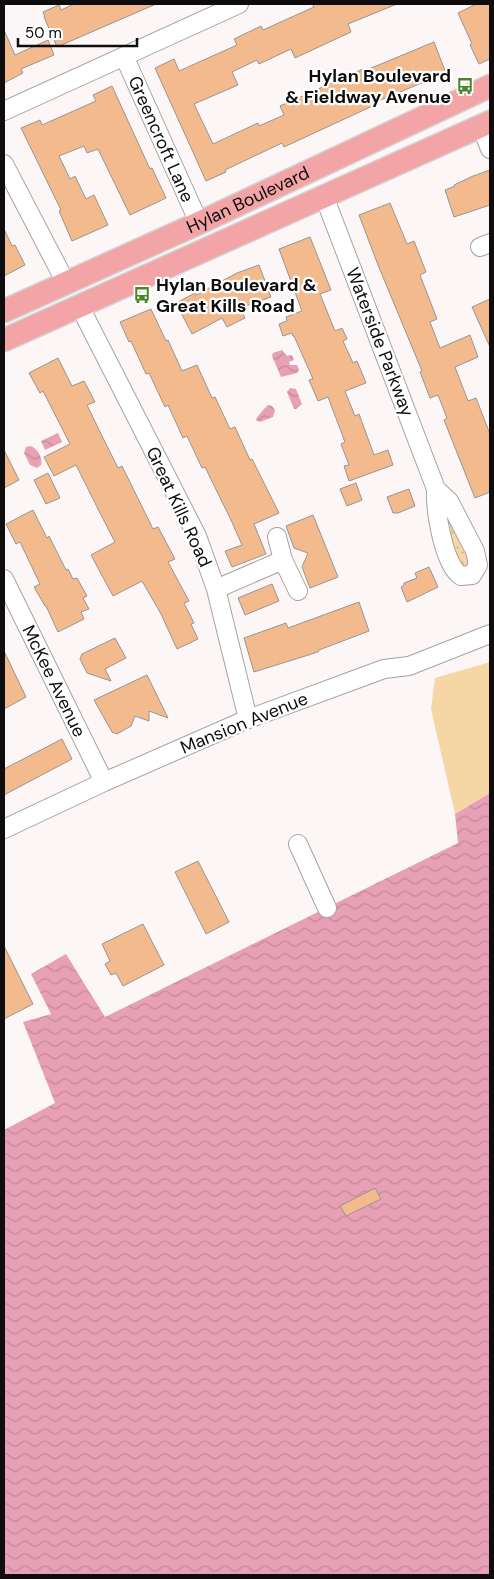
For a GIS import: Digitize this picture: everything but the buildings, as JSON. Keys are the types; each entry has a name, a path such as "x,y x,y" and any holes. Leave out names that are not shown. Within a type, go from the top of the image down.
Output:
{"main road":[{"name":"Hylan Boulevard","path":"4,311 199,223 490,86"},
{"name":"Hylan Boulevard","path":"4,340 486,124"}],"street":[{"path":"4,111 239,4"},
{"name":"Greencroft Lane","path":"124,56 199,223"},
{"path":"486,124 490,149"},
{"path":"4,164 66,283"},
{"name":"Waterside Parkway","path":"324,196 436,489"},
{"name":"Great Kills Road","path":"79,305 197,536 216,588 248,720"},
{"path":"277,537 283,560 298,591"},
{"path":"216,588 283,560"},
{"name":"McKee Avenue","path":"4,579 104,782"},
{"name":"Mansion Avenue","path":"4,829 104,782 248,720 384,669 409,666 490,634"},
{"path":"298,844 327,908"}],"shaded area":[{"path":"440,499 470,550 469,565 458,565"},
{"path":"490,662 490,793 455,814 431,709 435,678"}],"water":[{"path":"282,350 287,356 292,355 294,360 289,362 290,365 297,365 299,370 297,373 281,377 272,356 273,353"},
{"path":"290,388 296,389 302,404 296,409 294,409 287,392"},
{"path":"268,405 272,406 275,410 273,417 260,422 256,420 259,414"},
{"path":"58,433 62,442 45,450 41,441"},
{"path":"31,446 38,451 41,457 41,465 37,468 30,465 24,453 26,447"},
{"path":"490,793 490,1575 4,1575 4,1130 55,1103 23,1022 51,1014 31,974 66,954 105,1017 458,843 455,814"}],"place":[{"name":"Hylan Boulevard & Fieldway Avenue","path":"465,86"},
{"name":"Hylan Boulevard & Great Kills Road","path":"142,295"}]}
